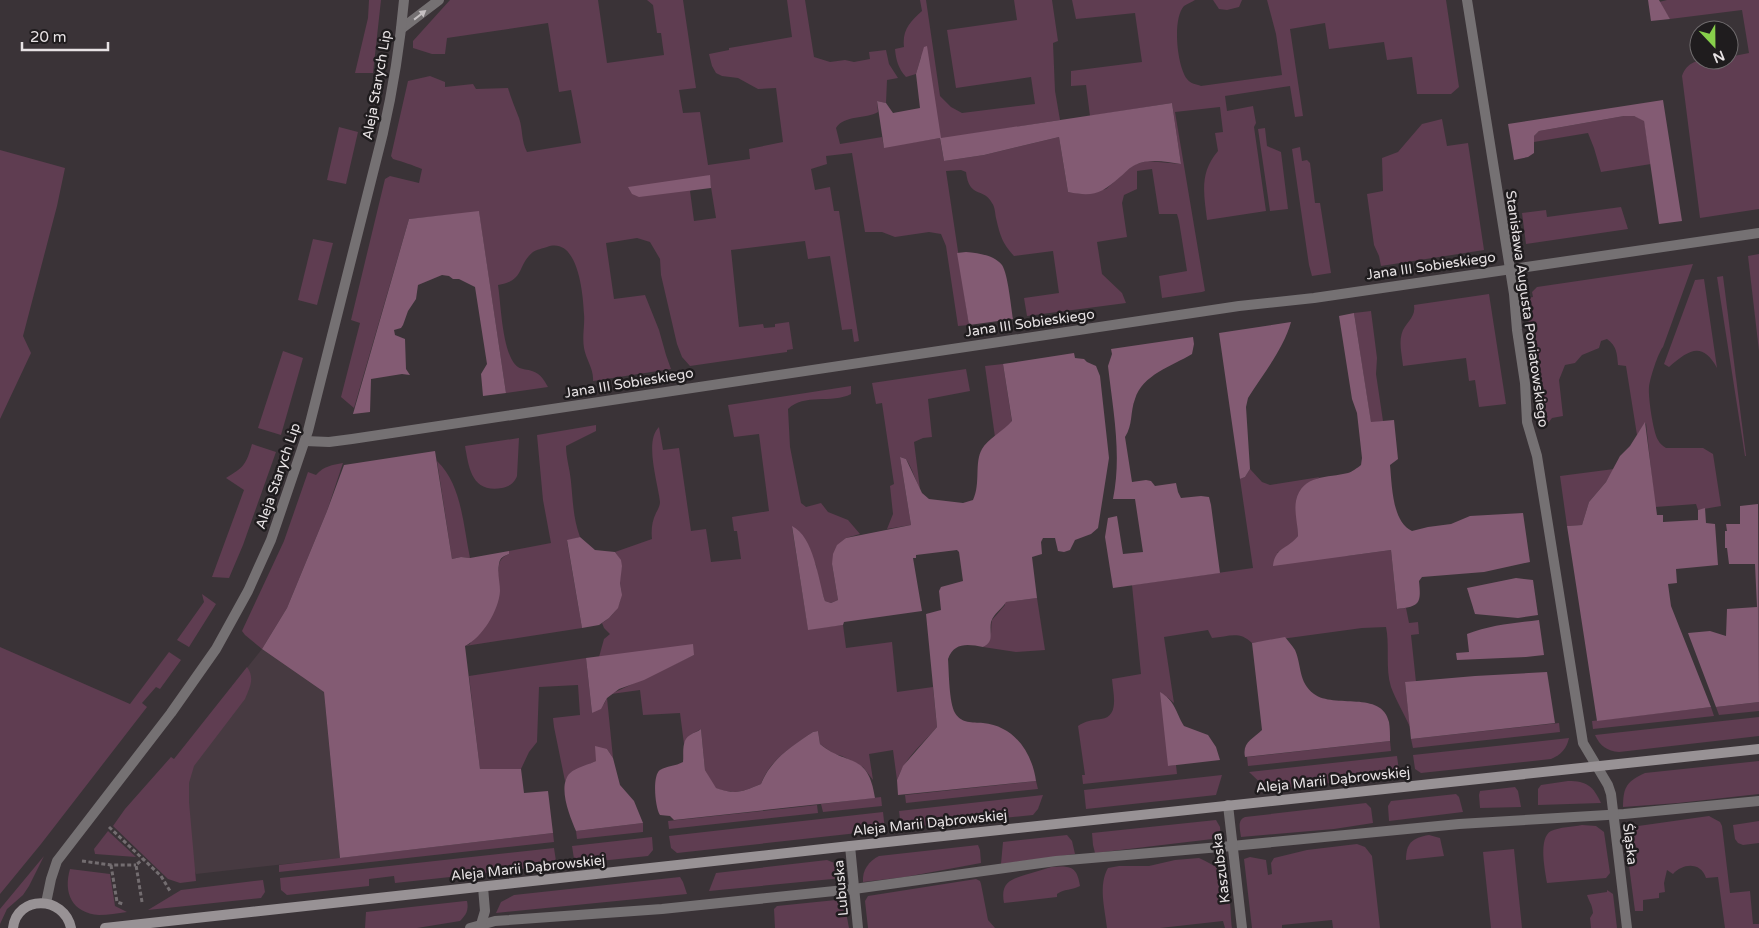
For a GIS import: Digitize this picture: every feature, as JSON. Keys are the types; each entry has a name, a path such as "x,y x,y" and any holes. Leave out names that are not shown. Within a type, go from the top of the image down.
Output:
{"street":[{"name":"Aleja Starych Lip","path":"46,903 51,879 58,861 171,713 221,641 248,591 271,540 305,441 383,133 392,91 404,0"},
{"path":"401,30 439,0"},
{"name":"Stanisława Augusta Poniatowskiego","path":"1467,0 1509,268 1525,383 1527,422 1537,456 1583,743 1597,766"},
{"name":"Jana III Sobieskiego","path":"305,441 329,442 352,439 1210,310 1314,298 1509,268 1759,234"},
{"name":"Aleja Marii Dąbrowskiej","path":"105,928 1759,749"},
{"name":"Śląska","path":"1597,766 1608,785 1627,928"},
{"path":"470,928 494,921 662,909 854,889 1028,864 1459,824 1612,814 1759,801"},
{"name":"Kaszubska","path":"1228,805 1242,928"},
{"name":"Lubuska","path":"850,846 858,928"},
{"path":"480,926 485,911 483,887"},
{"path":"14,928 19,915 26,908 46,903 56,906 64,912 71,928"}],"path":[{"path":"107,825 161,876 170,891"},
{"path":"85,854 79,861 111,865 136,865 143,859"},
{"path":"111,865 118,902 129,904"},
{"path":"136,865 142,902"}],"shaded area":[{"path":"369,0 381,0 373,73 355,73 368,18"},
{"path":"450,0 598,0 607,63 664,55 661,33 657,33 653,5 647,0 683,0 696,88 679,90 683,113 700,112 708,165 750,159 749,149 783,142 776,88 758,89 738,78 722,76 716,73 709,54 729,50 729,48 792,37 787,0 805,0 814,57 830,62 845,60 854,62 870,59 869,52 886,50 889,64 898,78 887,80 886,103 877,101 878,112 844,121 836,128 840,144 882,137 884,147 940,138 921,57 916,74 906,77 899,67 895,53 895,49 904,47 904,36 908,27 922,11 920,0 926,0 940,96 951,107 962,113 1035,104 1031,77 956,88 947,30 1017,20 1014,0 1052,0 1058,41 1053,43 1055,91 1060,120 940,139 944,161 984,155 1059,137 1068,192 1084,194 1106,189 1133,165 1147,161 1181,164 1172,103 1090,116 1086,85 1071,86 1071,71 1142,62 1135,13 1076,19 1072,0 1195,0 1184,6 1180,12 1177,42 1178,54 1187,79 1201,86 1282,75 1276,34 1267,0 1446,0 1459,87 1451,94 1417,94 1412,57 1387,60 1384,42 1329,49 1325,23 1290,29 1303,116 1295,117 1290,86 1225,96 1227,111 1253,106 1256,123 1254,127 1266,211 1207,220 1204,184 1208,167 1218,151 1215,133 1223,132 1220,107 1175,112 1205,291 1202,292 1162,298 1159,276 1187,271 1179,221 1177,214 1159,214 1152,169 1137,171 1137,189 1124,195 1122,203 1127,237 1097,242 1102,274 1122,293 1126,303 1027,316 1024,298 1059,293 1053,251 1014,256 1002,238 994,206 989,198 970,186 966,172 961,170 946,171 969,325 958,326 946,246 941,234 929,232 895,237 882,232 865,232 852,153 826,156 827,164 811,169 815,190 830,187 834,211 839,211 859,341 854,342 852,329 842,330 830,256 808,259 805,241 731,250 739,327 763,324 764,328 775,327 775,324 789,322 793,349 787,350 787,352 690,366 682,357 677,344 661,275 660,259 650,242 637,238 606,243 614,299 645,295 659,330 671,369 593,381 584,348 582,293 577,268 566,250 557,246 547,247 533,252 513,280 498,285 505,341 513,361 518,367 538,374 548,387 506,393 479,212 409,219 354,408 341,397 360,323 351,320 385,179 390,176 419,183 422,169 393,159 391,156 408,81 430,76 445,82 445,87 473,84 476,89 508,88 520,122 527,152 581,143 571,90 559,92 548,23 447,38 445,54 432,54 413,48 413,41","holes":["709,175 716,218 694,221 690,191"]},
{"path":"1213,0 1242,0 1239,7 1227,10 1219,9"},
{"path":"1648,0 1659,0 1670,19 1651,21"},
{"path":"1667,0 1759,0 1759,209 1700,218 1682,76 1689,66 1689,70 1739,70 1739,55 1749,53 1742,10 1670,19 1659,2"},
{"path":"927,46 941,138 1172,103 1181,164 1158,161 1141,163 1131,167 1102,191 1084,194 1068,192 1059,137 984,155 944,161 940,138 884,148 877,101 886,103 893,113 920,108 916,74 924,47"},
{"path":"1663,100 1682,221 1659,224 1644,121 1634,116 1624,116 1539,131 1534,136 1534,153 1528,157 1514,160 1508,124"},
{"path":"1624,116 1634,116 1644,120 1651,164 1601,172 1588,133 1534,142 1534,136 1539,131"},
{"path":"1442,119 1447,146 1468,143 1484,250 1381,266 1374,245 1367,194 1383,191 1382,158 1398,152 1422,124"},
{"path":"339,127 358,132 346,184 327,180"},
{"path":"1265,128 1267,146 1281,152 1288,209 1270,211 1258,129"},
{"path":"1300,147 1302,161 1307,160 1310,163 1315,203 1320,203 1331,273 1312,276 1309,265 1292,149"},
{"path":"0,150 65,168 23,336 31,353 0,419"},
{"path":"710,175 711,188 639,197 632,194 628,187"},
{"path":"1621,207 1628,229 1526,244 1522,213 1546,210 1547,217"},
{"path":"479,211 506,393 483,396 481,374 487,364 475,287 459,279 442,275 418,285 416,299 408,311 403,325 401,328 394,330 395,335 405,339 406,369 410,375 402,374 371,379 370,412 353,414 409,219"},
{"path":"313,239 333,243 317,305 298,300"},
{"path":"966,252 990,257 1002,265 1008,283 1013,319 969,325 957,253"},
{"path":"1759,254 1759,351 1748,256"},
{"path":"1693,264 1655,366 1649,392 1654,430 1662,445 1666,448 1703,448 1713,454 1721,506 1698,510 1696,504 1655,507 1646,423 1637,435 1626,366 1618,365 1615,347 1607,339 1601,341 1599,348 1582,355 1575,363 1565,365 1559,380 1563,416 1552,418 1548,423 1536,421 1537,390 1527,298 1533,297 1532,292 1537,287"},
{"path":"1723,276 1746,456 1717,277"},
{"path":"1704,279 1717,368 1706,354 1700,351 1683,356 1669,367 1664,364 1695,280"},
{"path":"1489,294 1506,404 1479,407 1475,380 1469,381 1466,358 1403,366 1401,339 1403,330 1413,315 1414,305"},
{"path":"1371,311 1377,358 1376,374 1383,421 1371,423 1354,313"},
{"path":"1354,313 1371,422 1394,420 1398,459 1390,465 1394,502 1400,520 1412,531 1451,524 1470,516 1523,513 1530,562 1484,572 1422,577 1419,581 1420,594 1418,602 1411,607 1397,609 1391,550 1273,566 1276,555 1298,536 1296,501 1299,492 1304,486 1317,479 1350,472 1361,465 1362,458 1357,413 1352,399 1339,316"},
{"path":"1291,322 1278,352 1248,398 1246,407 1250,469 1245,477 1240,479 1219,333"},
{"path":"1193,337 1192,354 1151,377 1139,391 1133,404 1129,428 1125,437 1132,482 1146,480 1151,481 1155,486 1176,483 1181,498 1209,497 1220,573 1113,588 1105,537 1108,518 1117,516 1123,554 1143,552 1135,499 1113,499 1116,482 1117,449 1108,366 1112,354 1111,349"},
{"path":"283,351 303,358 281,435 258,428"},
{"path":"1074,353 1075,358 1084,359 1096,366 1100,376 1109,458 1098,528 1091,534 1075,540 1070,550 1064,552 1058,551 1055,538 1043,538 1041,542 1042,554 1032,557 1037,598 1006,602 992,619 991,636 987,645 983,647 967,645 958,647 951,653 948,659 950,695 955,713 964,721 994,725 1012,735 1026,751 1034,770 1036,781 898,795 897,780 903,766 937,727 926,614 941,610 939,591 941,587 963,581 959,552 957,550 916,555 916,558 913,558 922,611 844,622 843,625 808,630 792,526 799,531 810,549 825,601 831,603 838,600 832,564 833,554 837,545 846,538 911,525 900,457 906,459 922,493 929,499 963,503 973,500 977,487 978,460 982,449 1012,421 1003,364"},
{"path":"1003,364 1012,422 995,437 985,366"},
{"path":"966,369 970,391 928,399 932,437 914,442 920,489 906,459 900,457 911,525 887,529 893,514 890,486 894,484 882,403 876,404 872,383"},
{"path":"851,386 851,394 843,397 802,401 788,409 790,447 801,503 806,507 821,503 828,512 848,520 860,534 846,538 832,564 838,600 831,603 825,601 818,580 816,565 792,527 808,629 843,625 846,648 892,642 897,692 933,687 937,727 909,758 897,780 893,750 869,754 873,780 863,767 834,754 820,744 818,731 813,732 776,760 761,784 739,792 715,788 705,770 701,729 690,735 684,744 680,713 643,715 640,690 611,694 694,655 599,657 604,639 610,634 602,623 615,611 621,598 621,563 615,552 652,539 653,522 660,502 652,452 655,433 659,427 663,450 679,448 691,531 706,529 711,562 741,559 737,531 734,531 732,517 769,511 759,434 734,437 728,405"},
{"path":"1645,422 1657,515 1663,515 1663,522 1698,520 1698,510 1705,508 1706,523 1715,524 1718,565 1676,569 1677,583 1668,584 1671,606 1711,707 1597,721 1567,526 1582,525 1589,502 1606,482 1620,456 1630,446"},
{"path":"596,425 596,431 566,446 575,516 580,537 567,541 582,628 465,646 470,644 498,573 501,559 509,554 509,551 551,543 543,500 537,435"},
{"path":"519,438 517,476 513,483 502,488 492,489 478,483 468,463 465,446"},
{"path":"252,444 276,452 243,545 229,578 212,577 244,490 226,478 243,465"},
{"path":"435,451 452,559 470,558 509,551 509,554 500,560 498,571 500,591 493,615 478,637 465,646 480,769 521,769 524,793 548,791 553,833 340,858 324,692 262,649 287,608 344,465"},
{"path":"437,461 452,482 457,494 470,558 452,559"},
{"path":"343,463 327,511 287,608 262,649 242,631 284,541 308,472 316,475 325,468"},
{"path":"1250,469 1262,482 1270,485 1320,477 1303,488 1299,495 1297,502 1298,536 1295,541 1277,553 1346,556 1391,550 1397,609 1406,608 1409,623 1418,622 1419,634 1411,635 1416,682 1405,683 1410,727 1389,680 1386,627 1362,628 1252,643 1238,635 1212,638 1208,630 1164,637 1174,703 1167,697 1168,766 1176,765 1177,774 1083,784 1082,775 1085,775 1078,726 1111,714 1114,704 1112,679 1141,674 1132,585 1253,568 1240,479 1245,477"},
{"path":"1614,469 1589,502 1582,525 1567,526 1560,476"},
{"path":"1758,504 1759,702 1716,707 1688,633 1710,631 1726,636 1727,609 1757,607 1755,564 1729,564 1727,548 1725,548 1725,531 1727,531 1726,524 1740,524 1740,506"},
{"path":"580,537 595,550 615,552 621,560 622,566 620,583 622,595 618,608 599,625 582,628 567,540"},
{"path":"1516,578 1533,580 1538,615 1518,618 1475,614 1467,588"},
{"path":"202,594 216,604 189,647 177,640 204,602"},
{"path":"1037,598 1045,650 1016,652 983,647 990,639 992,620 1005,605 1005,602"},
{"path":"1539,620 1544,655 1457,660 1456,653 1469,652 1467,634 1494,626"},
{"path":"1285,637 1295,650 1305,684 1314,694 1333,700 1367,703 1377,706 1385,712 1389,722 1390,741 1245,757 1244,752 1247,744 1262,730 1252,643"},
{"path":"693,644 694,655 644,680 619,689 607,698 601,709 592,713 586,658"},
{"path":"0,647 130,704 169,652 181,660 160,689 156,687 142,703 147,707 0,894"},
{"path":"262,649 324,692 340,858 196,874 160,778"},
{"path":"586,658 592,713 604,704 607,698 613,758 607,749 596,761 570,773 565,781 553,718 580,715 578,685 539,687 537,742 529,752 521,769 480,770 469,676"},
{"path":"247,667 251,679 245,699 194,766 189,783 196,881 180,883 168,879 113,826 125,809 171,757 174,759"},
{"path":"1547,672 1555,723 1411,739 1405,682"},
{"path":"1160,692 1172,703 1184,726 1208,735 1216,747 1220,760 1168,766"},
{"path":"1759,702 1759,711 1719,715 1716,707"},
{"path":"1711,707 1714,716 1593,729 1592,721"},
{"path":"1759,717 1759,736 1619,752 1604,747 1595,735"},
{"path":"1559,723 1560,732 1413,748 1411,739"},
{"path":"701,729 705,770 716,788 739,792 761,784 776,760 797,743 813,732 818,731 820,744 839,756 862,766 872,783 875,798 674,820 670,816 660,815 655,792 657,773 662,769 683,762 685,740"},
{"path":"1569,738 1563,751 1551,759 1421,773 1415,769 1413,755"},
{"path":"1390,741 1391,751 1248,766 1247,757"},
{"path":"595,746 607,749 613,758 620,785 634,801 643,823 576,831 566,802 566,779 573,771 596,761"},
{"path":"1397,756 1399,771 1394,776 1268,790 1249,772"},
{"path":"1759,761 1759,794 1623,807 1627,786 1634,779 1645,773"},
{"path":"1222,775 1216,795 1086,809 1084,790"},
{"path":"1036,781 1038,789 906,803 905,795"},
{"path":"1568,781 1585,783 1595,792 1601,803 1538,805 1538,789 1541,785"},
{"path":"1515,787 1518,791 1521,807 1480,808 1480,791"},
{"path":"1456,794 1459,797 1463,812 1389,821 1388,806 1391,801"},
{"path":"1043,795 1038,809 1033,815 901,828 899,811"},
{"path":"881,797 882,806 823,812 821,804"},
{"path":"1366,803 1371,808 1373,823 1334,829 1241,837 1240,823 1242,818 1245,817"},
{"path":"817,805 818,813 669,829 668,821"},
{"path":"883,812 885,830 677,853 671,848 669,836"},
{"path":"1709,816 1720,822 1722,826 1730,893 1750,891 1753,924 1759,924 1759,928 1725,928 1718,877 1706,878 1700,869 1691,866 1677,870 1673,874 1667,870 1664,883 1665,892 1659,893 1659,898 1643,900 1643,911 1635,911 1624,828"},
{"path":"1216,820 1220,827 1221,838 1095,853 1093,845 1092,833"},
{"path":"1759,821 1759,843 1743,845 1738,843 1735,839 1733,825"},
{"path":"643,823 643,832 577,839 576,831"},
{"path":"1582,825 1596,826 1604,832 1610,873 1606,878 1547,883 1543,847 1547,835 1551,831"},
{"path":"108,831 136,857 95,854 94,849"},
{"path":"553,833 554,842 279,872 279,865"},
{"path":"1067,835 1072,841 1075,854 1001,864 1003,842"},
{"path":"1429,835 1440,838 1444,856 1406,860 1407,849 1411,842"},
{"path":"652,837 653,850 648,856 580,863 574,859 572,846"},
{"path":"1357,844 1365,847 1372,856 1380,928 1333,928 1332,920 1282,925 1282,928 1252,928 1244,859 1250,857 1266,860 1268,875 1272,874 1271,863 1274,858 1307,850"},
{"path":"978,845 981,863 905,877 863,882 867,866 879,856"},
{"path":"554,848 556,861 550,866 395,883 394,876 369,879 369,886 287,895 281,890 280,878"},
{"path":"1514,849 1522,928 1491,928 1483,852"},
{"path":"44,856 29,886 23,895 7,909 0,924 0,909"},
{"path":"1199,858 1218,868 1226,878 1232,928 1225,928 1223,921 1160,928 1107,928 1103,882 1108,868 1149,866 1175,860"},
{"path":"827,860 837,864 843,878 709,891 716,873"},
{"path":"1051,867 1071,868 1077,874 1080,886 1059,892 1057,897 1004,903 1004,890 1008,883 1017,878"},
{"path":"70,869 110,874 115,906 127,912 99,915 82,910 76,906 69,894 68,878"},
{"path":"680,877 687,894 496,913 501,902 514,895"},
{"path":"976,879 981,884 988,920 995,928 868,928 865,901 868,896"},
{"path":"263,880 265,892 261,898 148,910 181,890"},
{"path":"1607,890 1613,894 1617,928 1591,928 1590,918 1593,913 1587,895 1607,892"},
{"path":"836,900 844,909 849,928 775,928 774,909 777,906"},
{"path":"467,901 467,910 460,921 417,928 365,928 366,912"}]}
